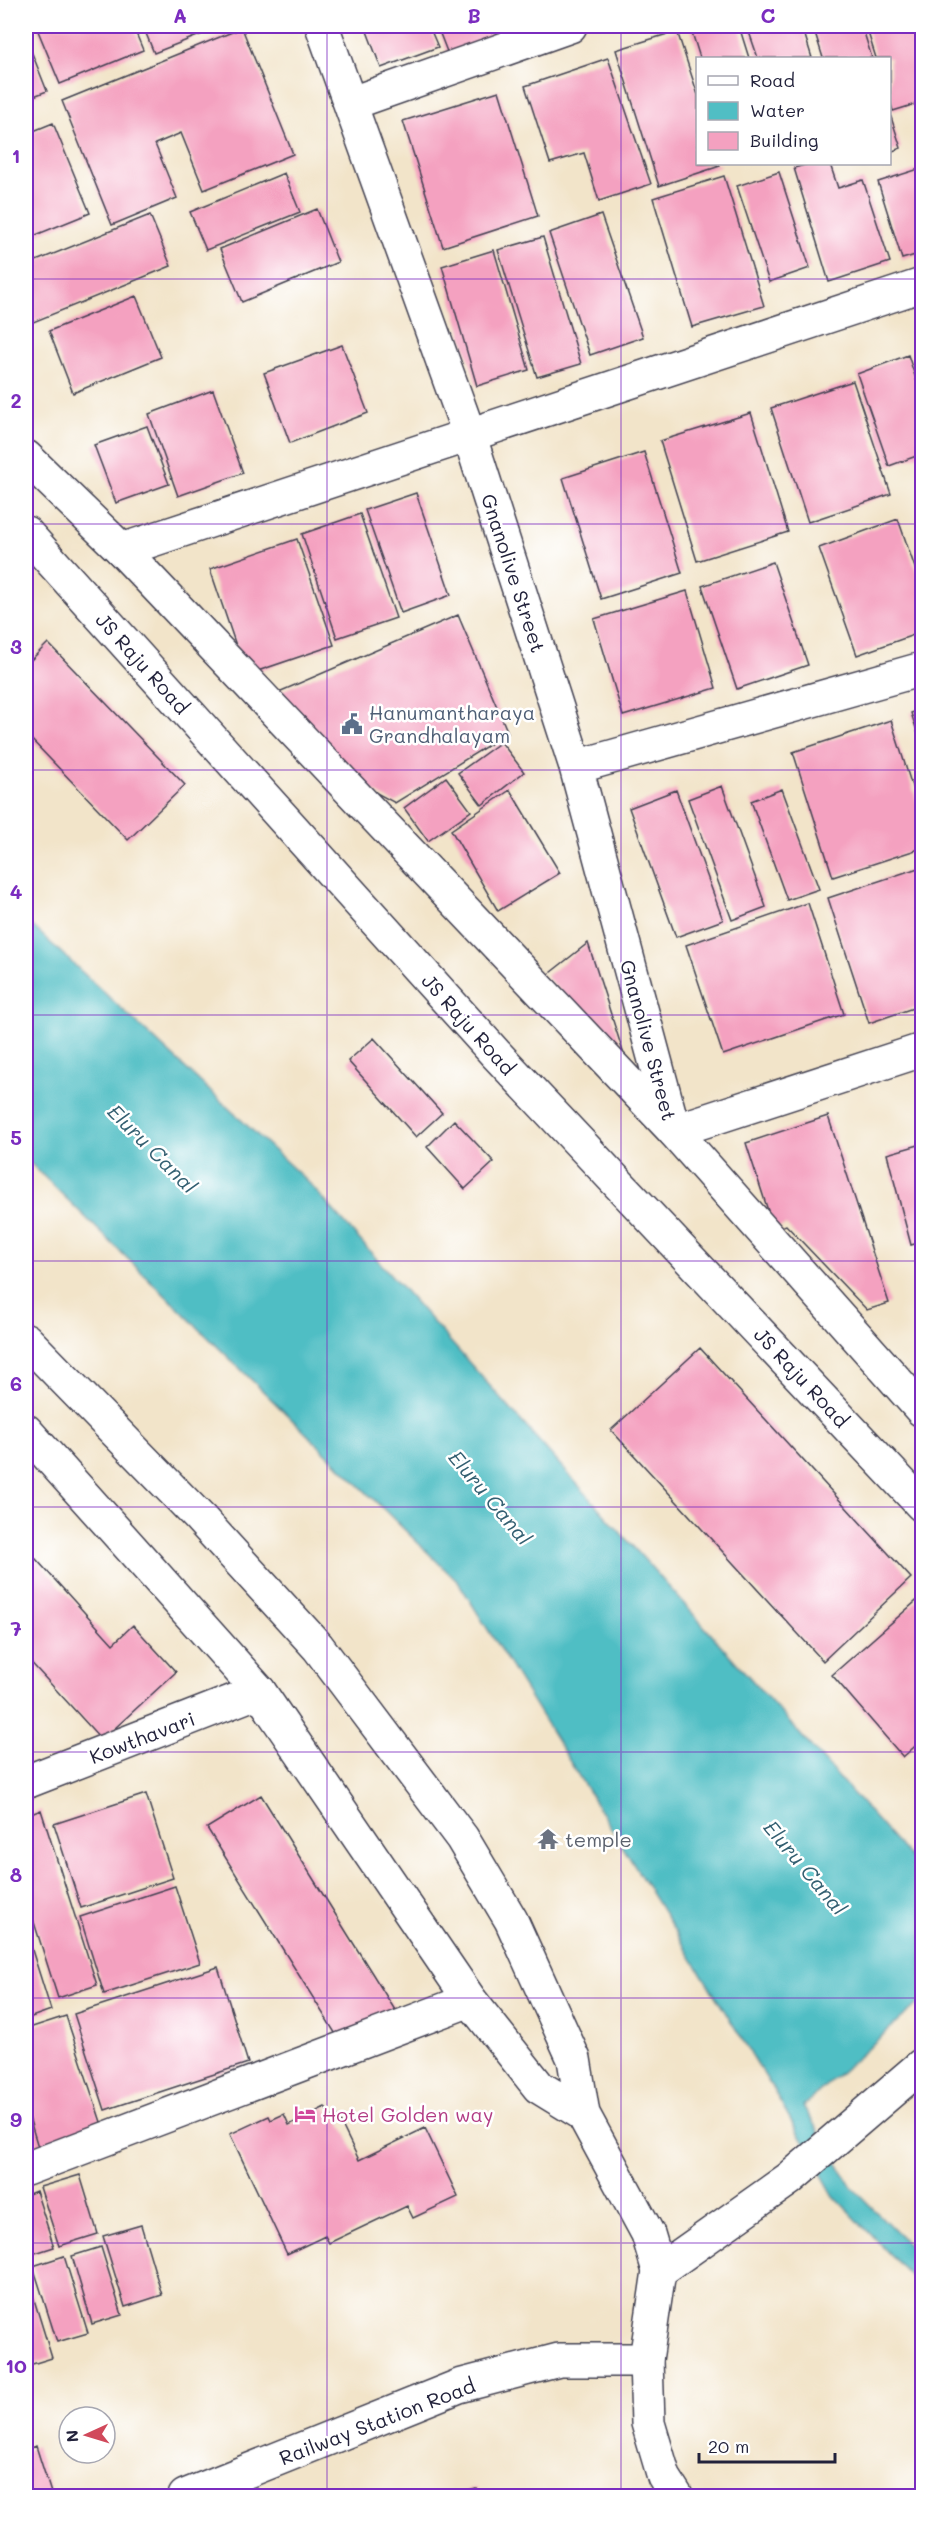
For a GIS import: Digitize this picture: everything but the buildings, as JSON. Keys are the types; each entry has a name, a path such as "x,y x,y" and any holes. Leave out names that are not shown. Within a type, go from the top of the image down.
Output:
{"main road":[{"name":"Gnanolive Street","path":"322,26 352,103 469,434 576,767 674,1131"},
{"path":"352,103 570,26"},
{"path":"122,550 922,285"},
{"path":"26,457 122,550 674,1131 922,1410"},
{"name":"JS Raju Road","path":"26,534 495,1053 922,1505"},
{"path":"576,767 922,669"},
{"path":"674,1131 922,1050"},
{"path":"26,1340 200,1518 318,1647 462,1838 511,1920 574,2059 583,2114 648,2234 659,2271 646,2360 648,2423 664,2477 676,2496"},
{"path":"26,1431 259,1691 470,2000 539,2087 583,2114"},
{"name":"Kowthavari","path":"26,1782 259,1691"},
{"path":"26,2169 470,2000"},
{"path":"659,2271 789,2179 922,2065"},
{"name":"Railway Station Road","path":"185,2496 459,2386 559,2360 646,2360"}],"water":[{"name":"Eluru Canal","path":"26,920 309,1183 922,1871 922,2000 803,2106 852,2187 922,2258 922,2288 834,2196 773,2089 459,1583 26,1159"}],"place":[{"name":"Hanumantharaya Grandhalayam","path":"352,724"},
{"name":"temple","path":"548,1839"},
{"name":"Hotel Golden way","path":"305,2114"}]}
